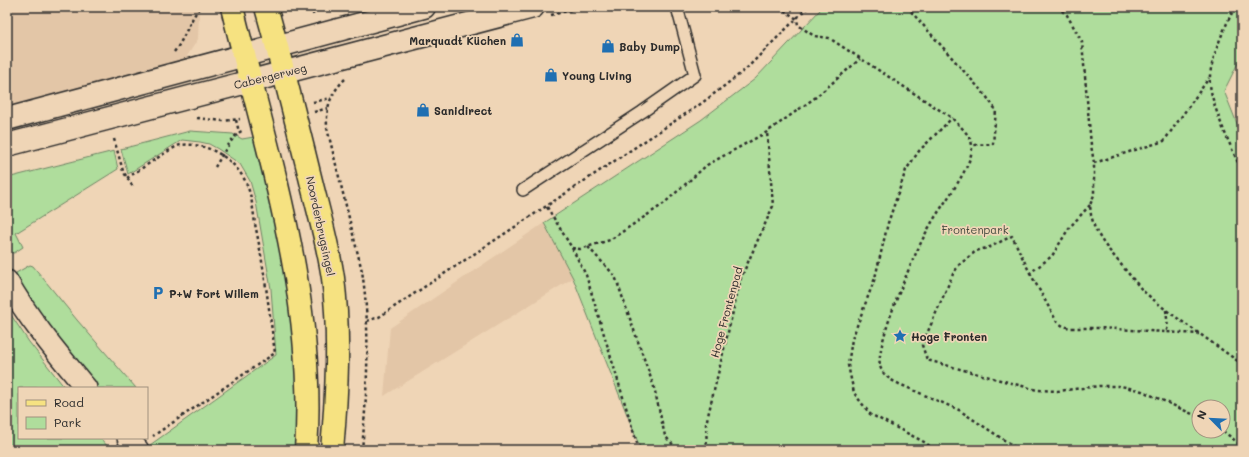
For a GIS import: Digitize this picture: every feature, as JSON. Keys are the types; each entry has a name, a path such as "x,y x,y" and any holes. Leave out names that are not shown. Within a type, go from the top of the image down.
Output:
{"main road":[{"path":"232,7 278,190 298,284 307,387 306,450"},
{"name":"Noorderbrugsingel","path":"266,7 327,244 333,278 336,310 338,367 332,450"}],"street":[{"path":"7,119 424,7"},
{"name":"Cabergerweg","path":"7,145 533,7"},
{"path":"7,281 25,311 85,387"}],"lane":[{"path":"523,190 635,117 696,75 678,7"}],"path":[{"path":"323,7 335,7"},
{"path":"778,7 797,19 798,25 814,36 829,38 952,118 966,133 972,145 970,160 930,225 910,267 888,323 880,349 880,366 882,371 889,379 959,410 1019,450"},
{"path":"367,321 379,317 702,103 745,70 808,7"},
{"path":"907,7 986,96 996,110 992,144 972,145"},
{"path":"1030,273 1052,256 1069,228 1090,205 1094,194 1094,164 1082,42 1067,15 1057,7"},
{"path":"1235,7 1218,46 1210,78 1212,95 1217,111 1242,172"},
{"path":"572,248 580,249 610,240 662,205 707,165 767,132 816,97 860,59"},
{"path":"1094,164 1164,141 1210,78"},
{"path":"934,450 926,442 870,414 854,393 848,366 852,339 875,278 888,223 906,170 919,152 952,118"},
{"path":"215,167 239,132 236,120"},
{"name":"Hoge Frontenpad","path":"707,450 706,424 741,278 773,206 767,132"},
{"path":"114,139 123,171 133,187"},
{"path":"127,178 180,145 200,146 211,149 238,169 248,188 259,242 275,353 148,436"},
{"path":"1090,205 1095,228 1104,244 1143,292 1242,364"},
{"path":"547,207 572,248 586,275 639,450"},
{"path":"1191,412 1142,391 1120,386 1099,386 1058,391 1037,390 927,360 922,344 953,274 965,259 976,251 990,247 1012,236 1030,273 1057,322 1063,326 1076,329 1099,328 1200,334"},
{"path":"588,246 615,276 654,387 665,436 678,450"},
{"path":"1166,310 1168,326 1166,332"},
{"path":"1231,437 1242,446"},
{"path":"134,445 143,439"}],"shaded area":[{"path":"7,7 197,7 199,15 198,39 184,61 7,115"},
{"path":"544,223 573,278 384,396 390,328"}],"green space":[{"name":"Frontenpark","path":"819,7 1242,7 1242,55 1224,91 1242,136 1242,450 641,450 573,278 544,223 701,120 755,79 820,10"},
{"path":"190,131 233,134 242,139 254,137 275,214 291,305 298,423 297,450 143,450 276,355 271,289 256,202 250,181 240,164 209,144 182,140 128,174 121,149"},
{"path":"114,151 118,169 16,233 23,247 14,253 7,252 7,178"},
{"path":"30,265 33,266 77,320 135,387 97,387 52,333 15,277 16,273"},
{"path":"7,309 29,342 64,387 18,387 18,439 101,439 111,450 7,450"}],"place":[{"name":"Marquadt Küchen","path":"517,40"},
{"name":"Baby Dump","path":"608,46"},
{"name":"Young Living","path":"551,75"},
{"name":"Sanidirect","path":"423,110"},
{"name":"P+W Fort Willem","path":"158,293"},
{"name":"Hoge Fronten","path":"900,336"}]}
